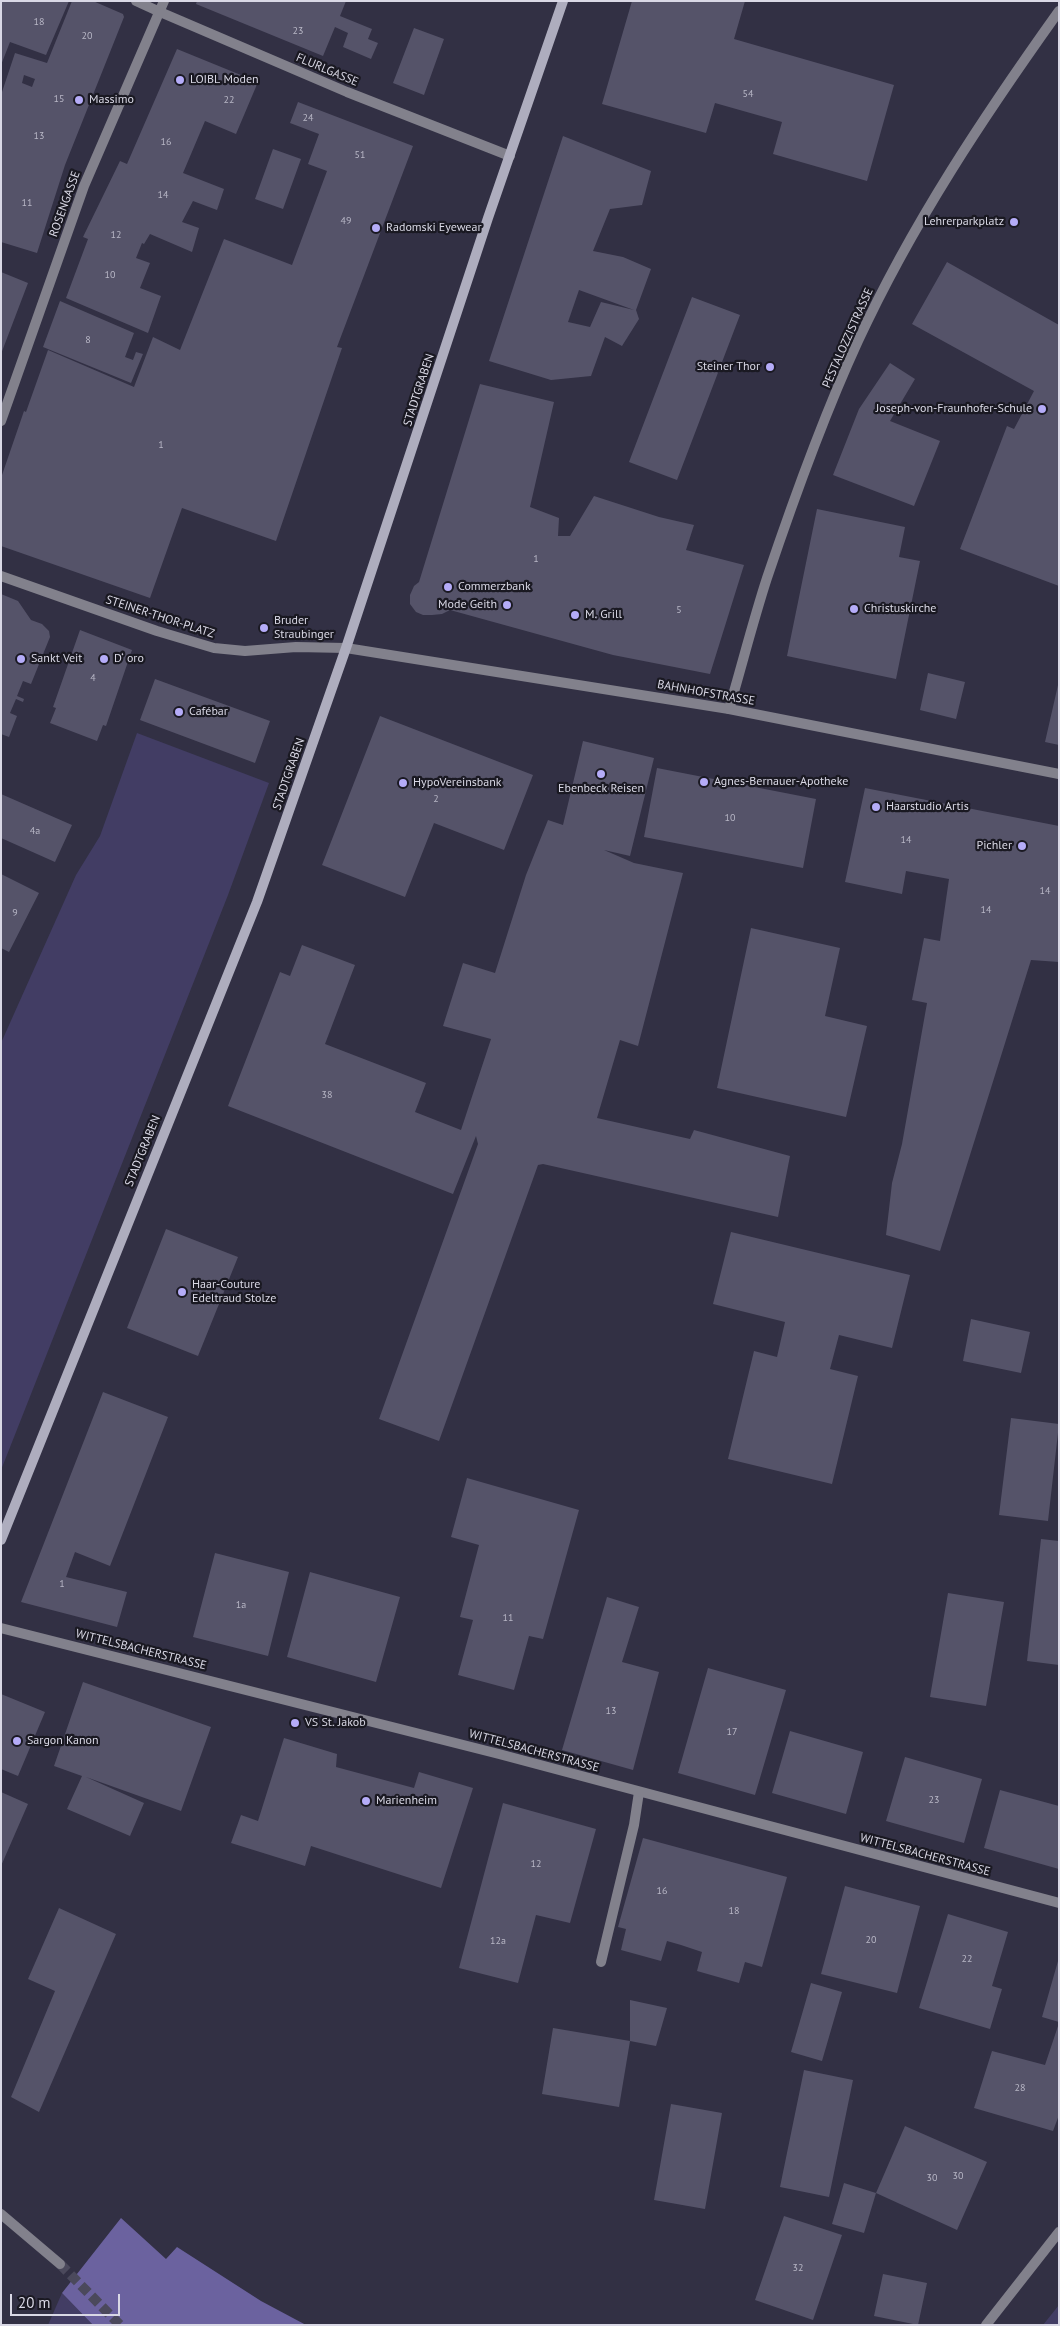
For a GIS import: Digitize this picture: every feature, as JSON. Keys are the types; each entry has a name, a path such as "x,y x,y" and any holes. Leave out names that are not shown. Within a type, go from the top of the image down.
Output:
{"main road":[{"name":"STADTGRABEN","path":"1,1540 257,902 346,648 563,1"}],"street":[{"name":"FLURLGASSE","path":"136,1 347,92 510,156"},
{"name":"ROSENGASSE","path":"1,421 84,186 164,1"},
{"name":"PESTALOZZISTRASSE","path":"729,709 770,570 807,466 858,341 893,270 943,184 1010,81 1059,11"},
{"name":"STEINER-THOR-PLATZ","path":"1,576 157,631 214,648 245,651 296,647 346,648"},
{"name":"BAHNHOFSTRASSE","path":"346,648 729,709 1059,774"},
{"name":"WITTELSBACHERSTRASSE","path":"1,1628 639,1792 1059,1903"},
{"path":"601,1962 634,1825 639,1792"},
{"path":"1,2214 60,2264"},
{"path":"986,2325 1059,2232"}],"shaded area":[{"path":"137,733 269,783 228,895 1,1470 1,1043 76,875 100,836"},
{"path":"121,2218 166,2259 177,2247 261,2301 306,2325 93,2325 62,2293"},
{"path":"62,2293 93,2325 48,2325"},
{"path":"1059,2305 1059,2325 1043,2325"}],"building":[{"path":"1,1 69,1 46,55 10,42 1,65"},
{"path":"72,1 93,1 123,14 124,17 65,165 37,253 1,242 1,95 15,53 47,63","holes":["24,75 35,79 32,87 22,83"]},
{"path":"197,1 346,1 340,16 372,29 368,39 378,43 371,59 343,47 348,33 335,27 323,56 196,4"},
{"path":"632,1 745,1 734,39 894,85 867,181 773,154 782,122 715,103 706,133 602,104"},
{"path":"414,28 444,39 424,95 393,83"},
{"path":"177,49 258,82 236,134 205,121 183,173 224,189 217,210 193,201 182,222 199,228 192,252 150,234 144,244 142,243 136,258 150,263 140,288 161,296 148,333 66,298 88,239 83,237 120,161 127,164"},
{"path":"298,102 413,146 337,347 342,348 276,541 182,508 150,598 1,546 1,478 24,411 26,412 48,350 134,387 153,337 180,350 224,239 292,265 327,171 308,164 319,134 290,123"},
{"path":"563,136 651,171 642,205 610,209 593,251 623,257 651,269 636,310 639,319 622,346 605,337 591,376 551,380 489,361","holes":["579,290 634,310 601,302 590,327 568,322"]},
{"path":"273,149 301,159 283,209 255,199"},
{"name":"Joseph-von-Fraunhofer-Schule","path":"947,262 1059,325 1059,586 960,549 1007,426 1014,429 1034,391 912,324"},
{"path":"1,272 28,283 1,354"},
{"path":"692,297 740,315 677,480 629,462"},
{"path":"60,301 134,333 125,357 133,360 136,352 143,354 131,383 43,347"},
{"path":"890,363 915,379 890,421 940,441 914,506 833,475 859,409"},
{"path":"480,384 554,402 530,507 559,518 558,536 570,536 594,496 659,517 694,525 686,550 744,565 710,674 613,655 450,610 442,614 432,615 423,615 416,612 410,604 410,595 414,586 419,582"},
{"name":"Christuskirche","path":"817,509 905,527 899,557 920,561 896,679 787,656"},
{"name":"Sankt Veit","path":"1,594 18,601 31,620 42,624 49,631 50,637 31,684 23,681 17,696 24,699 23,702 16,699 10,713 17,716 9,737 1,734"},
{"path":"80,630 132,650 106,726 103,725 97,741 50,723 56,708 53,707"},
{"path":"928,673 965,682 956,719 920,710"},
{"path":"155,679 270,721 255,763 140,720"},
{"path":"1059,685 1059,745 1045,742"},
{"path":"380,716 533,775 504,850 434,823 405,897 322,865"},
{"path":"583,741 654,758 630,856 604,850 634,863 683,873 638,1046 620,1040 597,1118 690,1139 694,1130 790,1156 778,1217 543,1164 538,1165 439,1441 379,1419 478,1144 476,1136 453,1194 228,1106 280,972 290,976 302,945 355,965 325,1044 426,1083 415,1112 461,1130 491,1039 443,1026 463,963 495,973 526,875 548,820 563,825"},
{"path":"657,768 816,799 803,868 644,837"},
{"path":"865,788 1059,826 1059,962 1031,960 940,1251 886,1235 892,1183 902,1144 927,1003 912,1000 924,938 940,941 949,879 906,871 902,894 845,882"},
{"path":"1,794 72,825 55,862 1,838"},
{"path":"1,874 39,893 9,952 1,948"},
{"path":"751,928 840,948 825,1016 867,1026 846,1117 717,1088"},
{"name":"Haar-Couture Edeltraud Stolze","path":"166,1229 238,1257 198,1356 127,1328"},
{"path":"731,1232 910,1275 892,1348 839,1335 830,1369 858,1376 832,1484 728,1459 754,1351 777,1357 785,1322 713,1304"},
{"path":"971,1319 1030,1332 1021,1373 963,1361"},
{"path":"103,1392 168,1417 110,1566 75,1552 66,1577 127,1592 117,1627 21,1602"},
{"path":"1011,1418 1059,1424 1048,1521 999,1515"},
{"path":"467,1478 579,1510 543,1639 529,1636 514,1690 458,1675 473,1620 460,1617 479,1545 451,1537"},
{"path":"1041,1539 1059,1541 1059,1665 1027,1661"},
{"path":"215,1553 289,1572 268,1656 193,1637"},
{"path":"310,1572 400,1597 376,1682 287,1657"},
{"path":"948,1593 1004,1602 986,1706 930,1697"},
{"path":"607,1597 639,1607 622,1662 659,1672 633,1770 562,1750"},
{"path":"708,1668 786,1690 755,1795 678,1773"},
{"path":"83,1682 211,1727 181,1811 86,1777 144,1803 130,1836 67,1809 82,1776 54,1766"},
{"name":"Sargon Kanon","path":"1,1694 45,1712 18,1776 1,1769"},
{"path":"790,1731 863,1752 846,1814 772,1793"},
{"name":"Marienheim","path":"284,1738 337,1754 336,1767 414,1788 419,1772 473,1788 441,1888 311,1846 305,1866 231,1843 241,1815 258,1821"},
{"path":"905,1757 982,1779 964,1843 886,1821"},
{"path":"1000,1790 1059,1806 1059,1869 984,1848"},
{"path":"1,1792 28,1804 1,1866"},
{"path":"503,1803 596,1829 570,1923 536,1915 518,1983 459,1968"},
{"path":"643,1838 787,1877 762,1967 745,1962 739,1983 697,1971 702,1952 667,1941 661,1961 621,1950 626,1929 618,1927"},
{"path":"845,1886 920,1906 897,1993 821,1974"},
{"path":"59,1908 116,1934 39,2112 11,2097 55,1991 28,1979"},
{"path":"948,1914 1008,1932 992,1986 1002,1989 990,2029 919,2008"},
{"path":"1059,1961 1059,2022 1042,2017"},
{"path":"811,1983 842,1992 822,2061 791,2052"},
{"path":"630,2000 667,2008 656,2046 630,2041"},
{"path":"1059,2023 1059,2115 1053,2131 974,2108 992,2051 1045,2065"},
{"path":"553,2028 630,2041 619,2107 542,2094"},
{"path":"804,2070 853,2080 829,2197 780,2187"},
{"path":"671,2104 722,2113 705,2209 654,2200"},
{"path":"905,2126 987,2162 957,2230 876,2193"},
{"path":"844,2183 876,2193 864,2233 832,2224"},
{"path":"784,2216 842,2235 813,2320 755,2300"},
{"path":"883,2274 927,2283 918,2325 874,2316"}],"tunnel":[{"path":"60,2264 120,2325"}],"place":[{"name":"LOIBL Moden","path":"180,80"},
{"name":"Massimo","path":"79,100"},
{"name":"Lehrerparkplatz","path":"1014,222"},
{"name":"Radomski Eyewear","path":"376,228"},
{"name":"Steiner Thor","path":"770,367"},
{"name":"Joseph-von-Fraunhofer-Schule","path":"1042,409"},
{"name":"Commerzbank","path":"448,587"},
{"name":"Mode Geith","path":"507,605"},
{"name":"Christuskirche","path":"854,609"},
{"name":"M. Grill","path":"575,615"},
{"name":"Bruder Straubinger","path":"264,628"},
{"name":"Sankt Veit","path":"21,659"},
{"name":"D‘ oro","path":"104,659"},
{"name":"Cafébar","path":"179,712"},
{"name":"Ebenbeck Reisen","path":"601,774"},
{"name":"Agnes-Bernauer-Apotheke","path":"704,782"},
{"name":"HypoVereinsbank","path":"403,783"},
{"name":"Haarstudio Artis","path":"876,807"},
{"name":"Pichler","path":"1022,846"},
{"name":"Haar-Couture Edeltraud Stolze","path":"182,1292"},
{"name":"VS St. Jakob","path":"295,1723"},
{"name":"Sargon Kanon","path":"17,1741"},
{"name":"Marienheim","path":"366,1801"}]}
